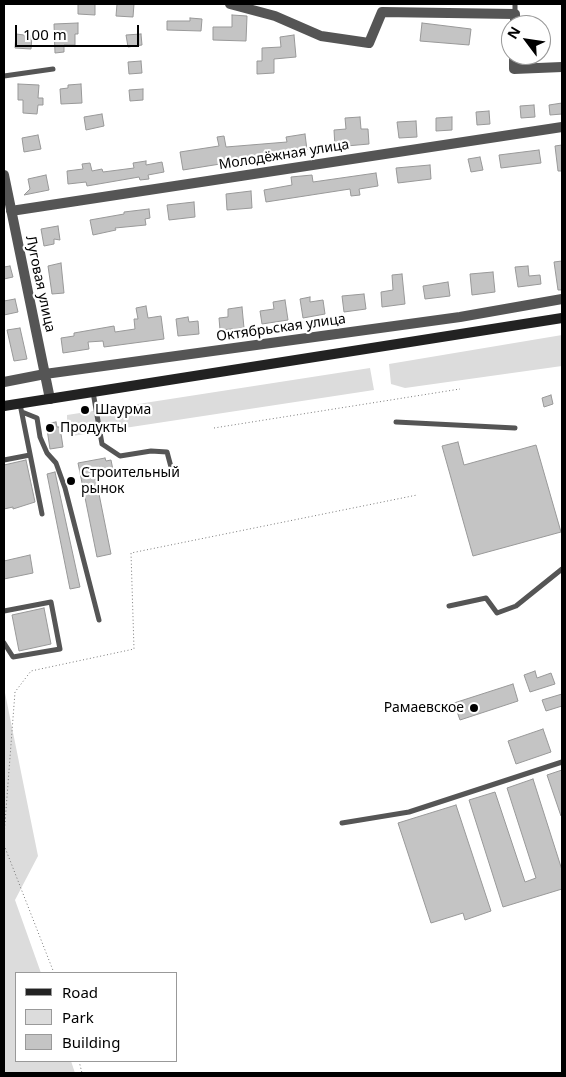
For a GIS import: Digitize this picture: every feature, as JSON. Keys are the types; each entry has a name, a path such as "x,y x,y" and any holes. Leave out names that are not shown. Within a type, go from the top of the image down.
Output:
{"main road":[{"path":"4,406 21,408 50,399 562,318"}],"street":[{"path":"230,4 276,16 321,36 369,43 382,12 515,14"},
{"path":"514,65 514,69 562,67"},
{"name":"Молодёжная улица","path":"11,211 562,126"},
{"name":"Луговая улица","path":"4,175 50,399"},
{"name":"Октябрьская улица","path":"4,382 45,374 460,318 562,299"}],"lane":[{"path":"4,76 53,69"},
{"path":"93,392 102,444 120,456 151,451 167,452 171,467"},
{"path":"21,408 42,514"},
{"path":"21,408 37,418 40,437 47,453 56,463 65,488 99,620"},
{"path":"396,422 515,428"},
{"path":"4,460 30,455"},
{"path":"449,606 486,598 497,613 516,606 562,569"},
{"path":"4,611 51,602 60,649 13,658 4,643"},
{"path":"342,823 409,812 562,762"}],"path":[{"path":"214,428 460,390"},
{"path":"4,836 15,692 30,671 134,649 131,553 417,495"},
{"path":"4,845 54,972"}],"green space":[{"path":"562,335 562,366 405,388 391,384 389,364"},
{"path":"370,368 374,390 72,436 67,427 67,415"},
{"path":"4,688 38,856 15,900 41,972 15,972 15,1062 71,1062 75,1073 4,1073"}],"building":[{"path":"78,4 95,4 95,15 78,14"},
{"path":"117,4 134,4 133,17 116,16"},
{"path":"232,15 247,16 246,41 213,40 213,27 232,27"},
{"path":"190,18 202,19 201,31 167,30 167,21 190,21"},
{"path":"78,23 75,45 64,45 64,52 55,53 54,24"},
{"path":"422,23 471,29 469,45 420,41"},
{"path":"16,34 32,36 31,49 15,48"},
{"path":"141,34 142,45 128,47 126,35"},
{"path":"294,35 296,57 274,59 274,73 257,74 257,61 262,61 262,48 281,47 280,37"},
{"path":"141,61 142,73 129,74 128,62"},
{"path":"18,84 39,85 38,98 43,98 43,105 38,105 37,114 23,113 23,100 18,100"},
{"path":"81,84 82,103 61,104 60,89 68,88 68,85"},
{"path":"143,89 143,100 130,101 129,90"},
{"path":"562,103 562,114 550,115 549,105"},
{"path":"534,105 535,117 521,118 520,106"},
{"path":"489,111 490,124 477,125 476,112"},
{"path":"102,114 104,126 86,130 84,117"},
{"path":"360,117 361,129 368,129 369,144 335,147 334,130 346,129 345,118"},
{"path":"452,117 452,130 436,131 436,118"},
{"path":"416,121 417,137 399,138 397,122"},
{"path":"305,134 307,150 183,170 180,152 219,146 217,137 224,136 226,147 287,142 286,137"},
{"path":"38,135 41,149 24,152 22,138"},
{"path":"562,145 562,171 558,171 555,146"},
{"path":"539,150 541,163 501,168 499,155"},
{"path":"480,157 483,170 471,172 468,159"},
{"path":"146,161 146,165 162,162 164,172 148,175 149,179 140,180 139,177 87,186 86,182 68,184 67,171 83,169 82,164 90,163 92,171 102,169 103,172 134,168 133,163"},
{"path":"430,165 431,179 398,183 396,168"},
{"path":"376,173 378,186 359,189 360,195 351,196 350,189 266,202 264,190 292,185 291,177 312,175 313,182"},
{"path":"46,175 49,190 24,195 30,189 28,179"},
{"path":"251,191 252,208 227,210 226,194"},
{"path":"194,202 195,217 169,220 167,205"},
{"path":"149,209 150,218 145,219 146,225 115,228 116,230 93,235 90,220 124,214 124,212"},
{"path":"58,226 60,240 54,239 54,244 44,246 41,229"},
{"path":"562,261 562,290 558,290 554,262"},
{"path":"61,263 64,293 52,294 48,266"},
{"path":"10,266 13,277 4,279 4,267"},
{"path":"528,266 529,276 540,275 541,284 518,287 515,267"},
{"path":"493,272 495,292 472,295 470,274"},
{"path":"402,274 405,304 382,307 381,292 393,290 392,275"},
{"path":"448,282 450,296 425,299 423,286"},
{"path":"364,294 366,309 344,312 342,296"},
{"path":"310,297 310,302 323,300 325,314 303,318 300,299"},
{"path":"15,299 18,312 4,315 4,301"},
{"path":"285,300 288,320 262,324 260,311 274,309 273,302"},
{"path":"146,306 148,318 161,316 164,339 104,347 103,341 88,342 89,349 63,353 61,338 74,336 74,333 114,326 115,332 135,329 134,319 138,319 136,308"},
{"path":"242,307 244,328 220,330 219,318 228,317 228,309"},
{"path":"188,317 189,322 198,321 199,334 178,336 176,319"},
{"path":"20,328 27,359 14,361 7,330"},
{"path":"551,395 553,404 544,407 542,398"},
{"path":"56,422 57,427 60,427 63,447 50,449 47,429 50,428 50,423"},
{"path":"458,442 464,465 536,445 561,532 473,556 442,446"},
{"path":"105,458 106,461 111,460 114,475 96,479 111,554 97,557 78,463"},
{"path":"26,460 35,502 13,509 13,507 4,509 4,465"},
{"path":"55,472 80,587 70,589 47,474"},
{"path":"30,555 33,573 4,579 4,561"},
{"path":"44,608 51,644 19,651 12,615"},
{"path":"535,671 537,678 551,673 555,684 530,692 524,675"},
{"path":"513,684 518,701 460,720 454,703"},
{"path":"562,694 562,706 546,711 542,700"},
{"path":"543,729 551,752 516,764 508,741"},
{"path":"562,770 562,816 561,816 547,775"},
{"path":"533,779 562,870 562,889 503,907 469,800 495,792 525,882 536,878 507,788"},
{"path":"456,805 491,911 465,920 463,913 431,923 398,823"}],"place":[{"name":"Шаурма","path":"85,410"},
{"name":"Продукты","path":"50,428"},
{"name":"Строительный рынок","path":"71,481"},
{"name":"Рамаевское","path":"474,708"}]}
